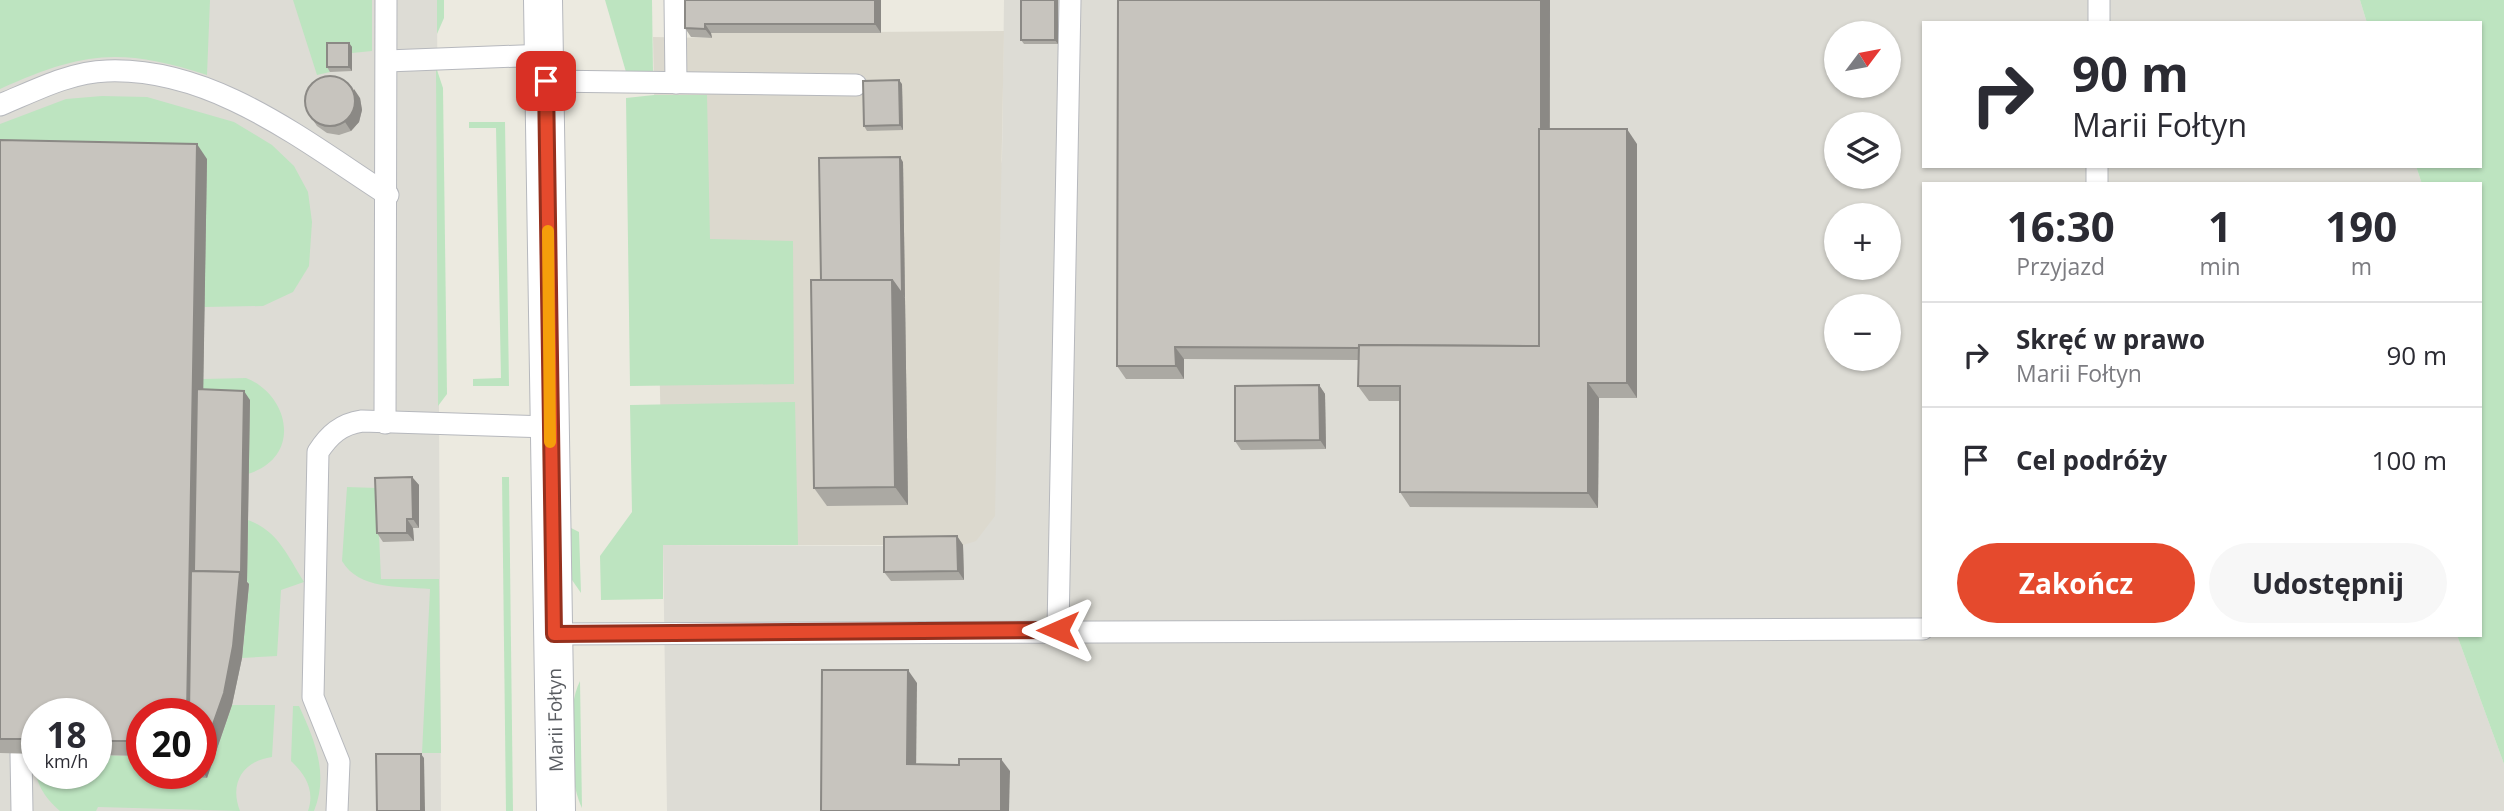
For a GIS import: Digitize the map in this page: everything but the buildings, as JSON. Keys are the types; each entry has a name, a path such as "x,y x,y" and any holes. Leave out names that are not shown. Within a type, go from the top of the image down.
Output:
{"street":[{"name":"Marii Fołtyn","path":"544,0 556,811"}],"lane":[{"path":"385,423 387,0"},
{"path":"675,0 676,83"},
{"path":"1058,630 1070,0"},
{"path":"2099,0 2099,21"},
{"path":"387,61 546,68 676,83 856,85"},
{"path":"0,105 55,83 106,71 179,82 216,93 261,114 388,195"},
{"path":"337,811 339,762 313,697 318,452 327,437 344,426 362,421 549,427"},
{"path":"554,634 1058,630 1922,629"},
{"path":"22,789 22,811"}],"shaded area":[{"path":"0,0 437,0 441,811 0,811"},
{"path":"1004,0 2360,0 2366,21 1922,21 1922,168 2417,168 2421,182 1922,182 1922,637 2458,637 2504,764 2504,811 667,811 663,545 890,546 1002,160"},
{"path":"1004,31 995,516 976,541 963,545 663,545 653,37 711,38 711,33"}],"green space":[{"path":"0,0 210,0 207,75 149,60 102,58 55,67 0,89"},
{"path":"293,0 372,0 372,51 352,53 330,48 330,72 317,75"},
{"path":"437,0 444,0 444,18 437,34"},
{"path":"605,0 652,0 653,73 626,72"},
{"path":"2360,0 2504,0 2504,764 2458,637 2482,637 2482,182 2421,182 2417,168 2482,168 2482,21 2366,21"},
{"path":"436,67 443,88 447,394 438,406"},
{"path":"707,95 710,239 793,241 794,384 630,386 626,98"},
{"path":"102,96 147,97 234,122 272,145 294,166 308,192 312,222 309,266 293,292 263,306 205,307 0,155 0,124 66,99"},
{"path":"469,122 505,122 509,386 473,386 473,379 501,378 496,128 469,128"},
{"path":"246,378 261,386 272,397 280,411 284,425 283,440 278,453 267,464 245,475 201,475 203,379"},
{"path":"795,402 798,545 663,545 663,599 601,600 600,556 632,512 630,405"},
{"path":"502,477 509,477 513,811 506,811"},
{"path":"347,487 377,488 381,579 439,579 441,753 422,753 430,589 381,585 369,582 349,570 342,561"},
{"path":"234,516 259,525 269,532 304,582 281,590 277,656 242,658 249,584 201,517"},
{"path":"571,528 579,532 581,593 572,580"},
{"path":"580,681 582,808 574,780 570,744 572,708"},
{"path":"232,705 275,705 272,757 253,763 241,775 236,791 240,811 98,807 96,811 60,811 42,789 112,789 112,755 126,756 126,789 217,789 217,749"},
{"path":"293,706 299,706 318,758 320,784 314,811 308,811 308,784 291,761"}],"slow traffic":[{"path":"548,231 550,442"}],"route":[{"path":"546,81 554,634 1058,630"}]}
